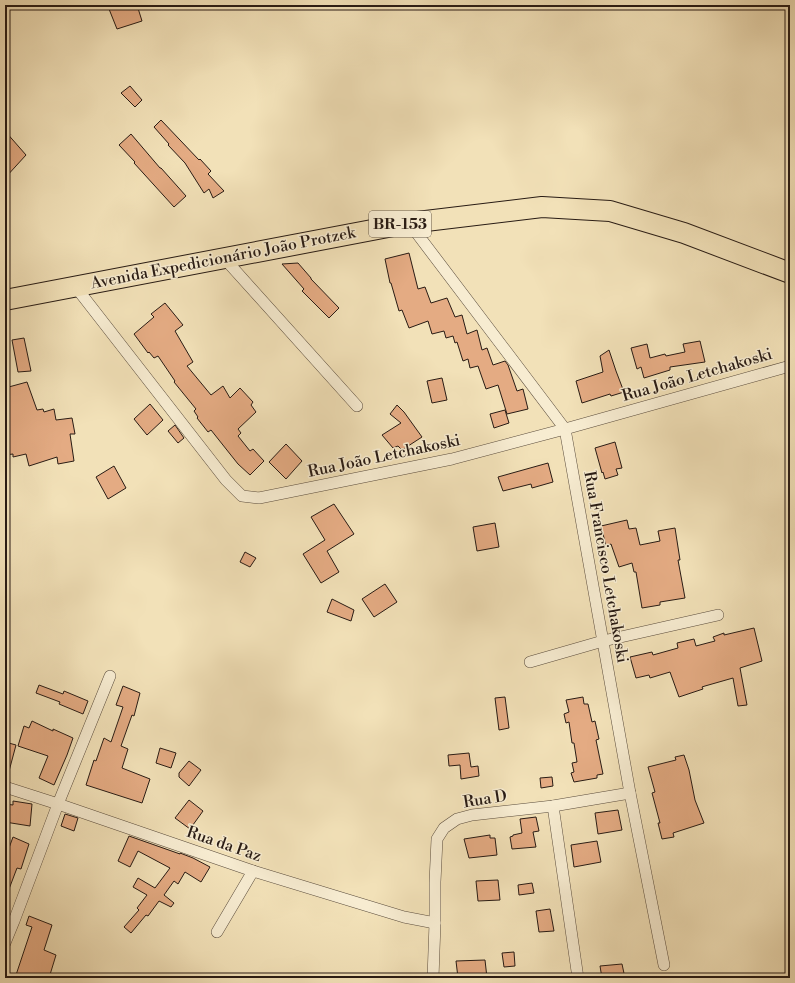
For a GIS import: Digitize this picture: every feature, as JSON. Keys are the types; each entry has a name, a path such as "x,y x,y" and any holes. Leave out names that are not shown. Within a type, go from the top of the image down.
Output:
{"highway":[{"name":"Avenida Expedicionário João Protzek","path":"5,300 409,223 542,207 610,211 684,233 790,274"}],"street":[{"name":"Rua Francisco Letchakoski","path":"409,223 565,429 630,793 664,965"},
{"path":"224,258 357,406"},
{"name":"Rua João Letchakoski","path":"75,286 226,480 242,496 259,498 452,458 565,429 790,366"},
{"path":"530,662 603,641 718,615"},
{"path":"5,943 58,804 110,676"},
{"name":"Rua da Paz","path":"5,787 253,871 404,917 435,923"},
{"name":"Rua D","path":"433,978 437,839 444,828 457,819 472,815 553,806 630,793"},
{"path":"553,806 578,978"},
{"path":"217,932 253,871"}],"building":[{"path":"115,5 137,5 142,21 117,29 109,9 116,7"},
{"path":"130,86 142,100 135,107 121,93"},
{"path":"161,120 211,171 208,174 224,191 213,198 209,189 204,193 185,163 154,127"},
{"path":"5,131 26,155 5,178"},
{"path":"131,134 186,196 174,207 119,145"},
{"path":"409,253 418,289 425,287 431,303 447,298 455,317 462,315 467,334 477,330 482,350 487,348 493,365 505,361 508,365 517,391 523,389 528,409 507,414 498,385 486,389 478,366 470,368 468,359 463,361 457,342 455,343 453,336 446,338 444,331 432,334 428,321 409,328 402,310 399,311 390,283 385,259"},
{"path":"298,263 339,308 329,318 302,291 304,289 282,264"},
{"path":"165,303 183,325 175,331 193,362 187,366 211,395 223,386 230,398 240,388 253,402 251,405 256,412 238,429 241,433 238,436 250,451 253,449 264,461 250,475 238,464 211,430 208,432 197,418 198,417 194,411 196,409 174,382 175,381 158,356 154,358 149,352 148,353 134,334 154,317 151,314"},
{"path":"24,338 31,371 18,372 12,340"},
{"path":"700,341 705,362 670,367 670,370 644,378 641,367 637,369 631,348 647,344 650,358 665,354 666,356 685,352 683,344"},
{"path":"609,350 624,392 611,396 610,394 582,403 576,381 603,372 600,356"},
{"path":"442,378 447,400 432,403 427,381"},
{"path":"27,382 37,410 43,409 44,412 54,409 56,420 72,418 75,434 70,434 74,461 58,464 57,457 29,466 26,454 13,457 13,454 5,455 5,388"},
{"path":"150,404 163,420 147,435 134,419"},
{"path":"397,405 404,412 422,437 402,450 398,446 393,448 382,435 401,423 390,414"},
{"path":"505,410 509,423 494,428 490,414"},
{"path":"175,425 184,438 178,443 168,431"},
{"path":"615,442 622,468 616,469 618,475 605,479 595,448"},
{"path":"286,444 302,461 286,479 269,462"},
{"path":"548,463 553,482 532,488 531,484 503,491 498,477"},
{"path":"114,466 126,488 108,499 96,477"},
{"path":"334,504 354,534 327,551 339,572 321,583 303,554 325,540 311,517"},
{"path":"627,520 629,529 636,528 640,545 660,541 658,531 675,528 680,560 678,560 685,598 660,602 660,605 642,608 636,572 634,572 632,563 619,567 611,544 606,546 601,526"},
{"path":"495,523 499,547 477,551 473,527"},
{"path":"245,552 256,558 250,567 240,562"},
{"path":"385,584 397,602 374,617 362,599"},
{"path":"332,599 354,610 351,621 327,612"},
{"path":"754,628 762,661 740,668 747,705 738,706 733,678 702,687 703,689 679,697 670,672 650,678 649,675 636,678 630,657 652,652 653,655 678,648 677,643 694,639 696,646 715,641 713,637 724,633 724,635"},
{"path":"39,685 63,694 64,691 88,701 83,714 59,704 60,702 36,693"},
{"path":"123,686 140,693 134,716 132,715 121,746 128,749 122,768 150,779 142,803 86,785 94,760 96,761 104,738 111,742 123,707 116,705"},
{"path":"505,697 509,728 499,730 495,698"},
{"path":"583,697 584,704 588,704 592,722 595,721 599,739 596,740 603,774 597,775 597,778 574,782 571,773 574,772 572,763 577,762 569,722 566,723 564,714 569,712 566,700"},
{"path":"32,721 73,738 54,785 39,778 48,756 18,746 24,726 29,728"},
{"path":"5,742 16,745 8,775 5,775"},
{"path":"160,748 176,753 171,768 156,763"},
{"path":"469,753 471,767 478,766 479,776 461,779 460,765 449,766 448,755"},
{"path":"684,755 689,770 695,800 704,823 673,833 674,837 662,839 658,823 660,823 652,793 655,792 648,767 676,760 675,757"},
{"path":"189,761 201,770 189,786 179,777 179,773"},
{"path":"552,777 553,786 541,788 540,778"},
{"path":"189,800 203,811 190,829 175,818"},
{"path":"13,801 32,804 30,826 5,822 5,804 13,805"},
{"path":"618,810 622,830 598,834 595,813"},
{"path":"65,814 78,818 74,831 61,826"},
{"path":"536,817 539,831 533,832 536,847 512,849 510,837 522,833 520,819"},
{"path":"490,835 490,838 495,838 497,855 469,858 464,839"},
{"path":"129,836 180,853 210,867 201,882 185,872 178,884 174,881 164,895 174,903 171,907 159,901 148,916 146,915 131,933 124,927 139,910 137,908 147,895 133,887 138,878 155,888 170,868 138,851 130,867 118,861"},
{"path":"13,837 29,844 21,869 17,868 6,897 5,859"},
{"path":"597,841 601,862 574,867 571,845"},
{"path":"498,880 500,900 478,901 476,881"},
{"path":"532,883 534,893 519,895 518,885"},
{"path":"550,909 554,931 539,932 536,911"},
{"path":"29,916 52,925 44,950 56,955 49,978 15,978 32,927 26,925"},
{"path":"514,952 515,966 504,967 502,953"},
{"path":"485,960 487,978 458,978 456,961"},
{"path":"622,964 625,978 602,978 600,966"}]}
